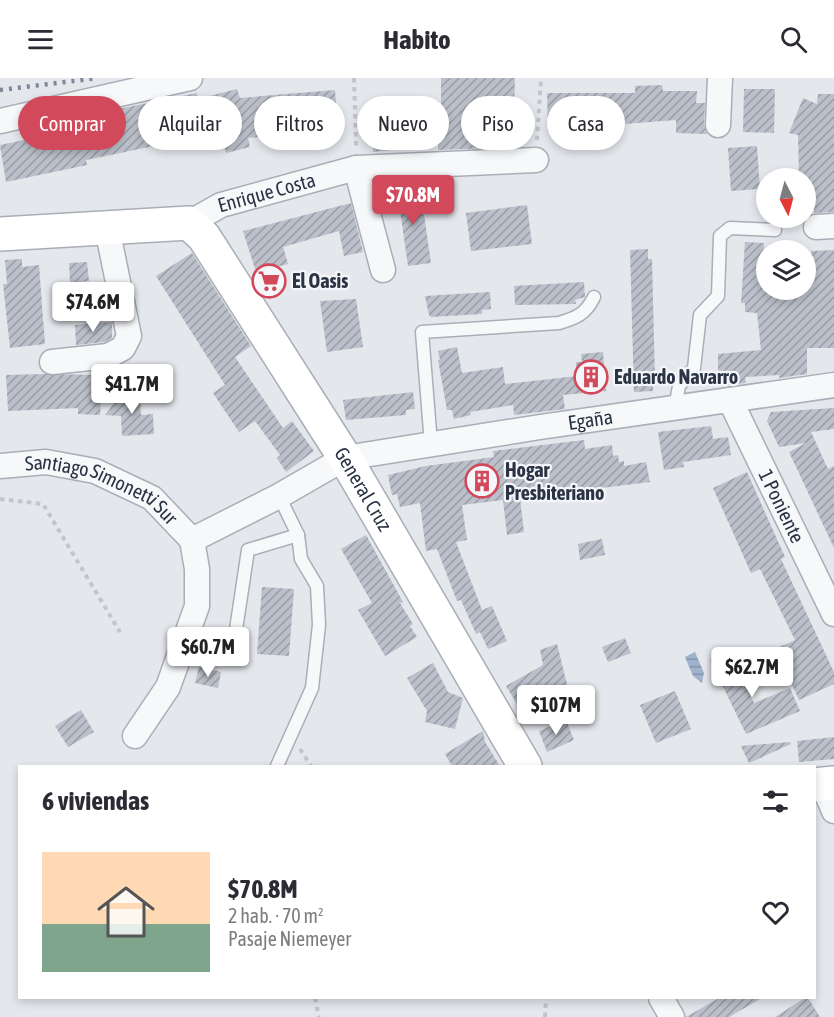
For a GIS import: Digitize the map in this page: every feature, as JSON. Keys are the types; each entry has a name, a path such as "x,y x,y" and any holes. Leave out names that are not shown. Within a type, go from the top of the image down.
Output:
{"street":[{"path":"0,121 190,78"},
{"path":"718,125 720,78"},
{"name":"Enrique Costa","path":"0,234 189,223 221,205 357,168 536,160"},
{"path":"357,168 383,270"},
{"name":"General Cruz","path":"189,223 204,237 345,458 524,765"},
{"path":"52,362 108,357 123,348 129,336 107,228"},
{"name":"Egaña","path":"345,458 834,385"},
{"name":"1 Poniente","path":"730,400 834,614"},
{"path":"135,736 168,687 197,606 197,568 192,540 279,496 345,458"},
{"name":"Santiago Simonetti Sur","path":"0,466 46,462 95,471 153,498 192,540"},
{"path":"662,999 672,1017"}],"lane":[{"path":"675,408 680,386 694,368 700,315 718,296 720,236 730,228 775,230"},
{"path":"431,444 422,332 559,323 577,317 588,309 594,297"},
{"path":"277,765 312,688 319,625 317,586 301,559 298,535 279,496"},
{"path":"232,656 248,550 298,535"}],"path":[{"path":"354,78 357,168"},
{"path":"536,160 541,78"},
{"path":"0,499 43,504 120,632"},
{"path":"315,999 319,1017"},
{"path":"545,1017 546,999"}],"water":[{"path":"695,652 704,673 702,683 693,676 685,657"}],"building":[{"path":"441,78 515,78 514,96 461,96 461,149 449,150 449,96 441,96"},
{"path":"662,85 663,91 697,91 696,103 705,103 704,125 707,134 676,133 676,120 625,124 625,96 547,96 547,93 635,93 635,86"},
{"path":"237,89 239,96 210,96"},
{"path":"744,89 775,89 774,133 743,132"},
{"path":"335,90 335,96 264,96"},
{"path":"197,93 198,96 182,96"},
{"path":"818,94 834,94 834,212 816,213 816,168 799,168 798,135 789,133 803,98 817,104"},
{"path":"254,97 254,137 248,138 250,147 242,149 242,98"},
{"path":"138,105 138,149 86,160 87,165 6,182 0,145 18,141 18,150 126,150 126,107"},
{"path":"757,146 759,168 756,168 756,189 731,191 728,148"},
{"path":"420,187 431,263 408,266 400,210 396,210 393,192"},
{"path":"351,203 363,252 344,256 339,231 283,247 288,264 256,272 243,231"},
{"path":"527,205 532,244 471,251 466,213"},
{"path":"745,242 756,243 756,300 816,300 816,251 834,250 834,348 807,348 807,374 779,378 779,375 745,377 746,383 718,386 718,354 761,350 757,313 745,312 745,303 741,303"},
{"path":"648,249 648,259 652,259 655,382 653,382 653,391 634,392 630,250"},
{"path":"192,253 251,346 235,357 283,428 292,421 314,451 286,472 277,458 280,455 255,421 239,432 213,393 225,385 156,276"},
{"path":"22,259 22,267 39,265 45,344 10,348 3,284 7,284 5,260"},
{"path":"87,262 89,281 70,283 69,263"},
{"path":"584,282 585,297 575,300 576,304 515,305 514,286"},
{"path":"490,292 491,309 482,310 482,314 431,317 429,315 425,296"},
{"path":"356,299 363,347 327,352 320,301"},
{"path":"112,322 112,338 104,342 76,345 75,325"},
{"path":"457,347 462,373 503,367 505,384 577,376 576,362 582,362 581,354 603,352 606,391 563,395 565,409 514,415 513,405 470,412 471,415 454,419 452,410 447,410 438,351"},
{"path":"6,375 103,375 100,415 78,414 78,408 8,411"},
{"path":"128,386 140,395 141,415 153,414 154,434 122,436 121,416 105,415"},
{"path":"413,392 415,409 406,410 406,415 346,420 343,400"},
{"path":"834,408 834,429 811,432 828,469 834,466 834,548 789,452 806,443 779,447 767,421 771,412"},
{"path":"711,426 713,439 728,437 731,455 683,462 684,467 664,470 658,432"},
{"path":"584,440 585,449 612,445 613,456 618,455 619,462 624,461 624,466 646,462 650,482 520,498 524,532 507,535 503,500 462,505 467,540 456,542 482,610 492,606 507,641 488,649 480,632 476,634 461,600 457,601 437,549 426,551 420,503 400,507 397,494 392,495 388,475 426,466 494,457 493,451"},
{"path":"747,472 785,557 781,559 834,672 834,684 799,700 775,649 795,640 760,569 751,573 713,488"},
{"path":"366,535 403,602 400,603 413,624 410,626 417,637 385,656 358,610 372,603 341,549"},
{"path":"602,539 605,555 580,560 578,544"},
{"path":"262,587 294,589 289,656 257,654"},
{"path":"625,638 631,653 608,662 602,647"},
{"path":"557,644 568,688 552,691 551,685 517,704 506,686 543,665 540,650"},
{"path":"729,651 754,703 790,688 800,711 746,734 710,660"},
{"path":"433,663 448,692 463,698 455,729 425,722 427,711 407,678"},
{"path":"199,667 221,672 218,688 195,683"},
{"path":"675,691 691,729 656,743 640,705"},
{"path":"81,710 94,732 68,747 55,726"},
{"path":"566,720 574,740 547,752 539,731"},
{"path":"483,731 485,742 499,765 451,765 445,754"},
{"path":"834,737 834,759 799,762 797,741"},
{"path":"790,742 791,744 749,763 741,746"},
{"path":"717,999 760,999 729,1017 686,1017"},
{"path":"803,999 809,999 820,1017 775,1017"}],"railway":[{"path":"0,90 98,78"}],"place":[{"name":"El Oasis","path":"269,281"},
{"name":"Eduardo Navarro","path":"591,377"},
{"name":"Hogar Presbiteriano","path":"482,481"}]}
